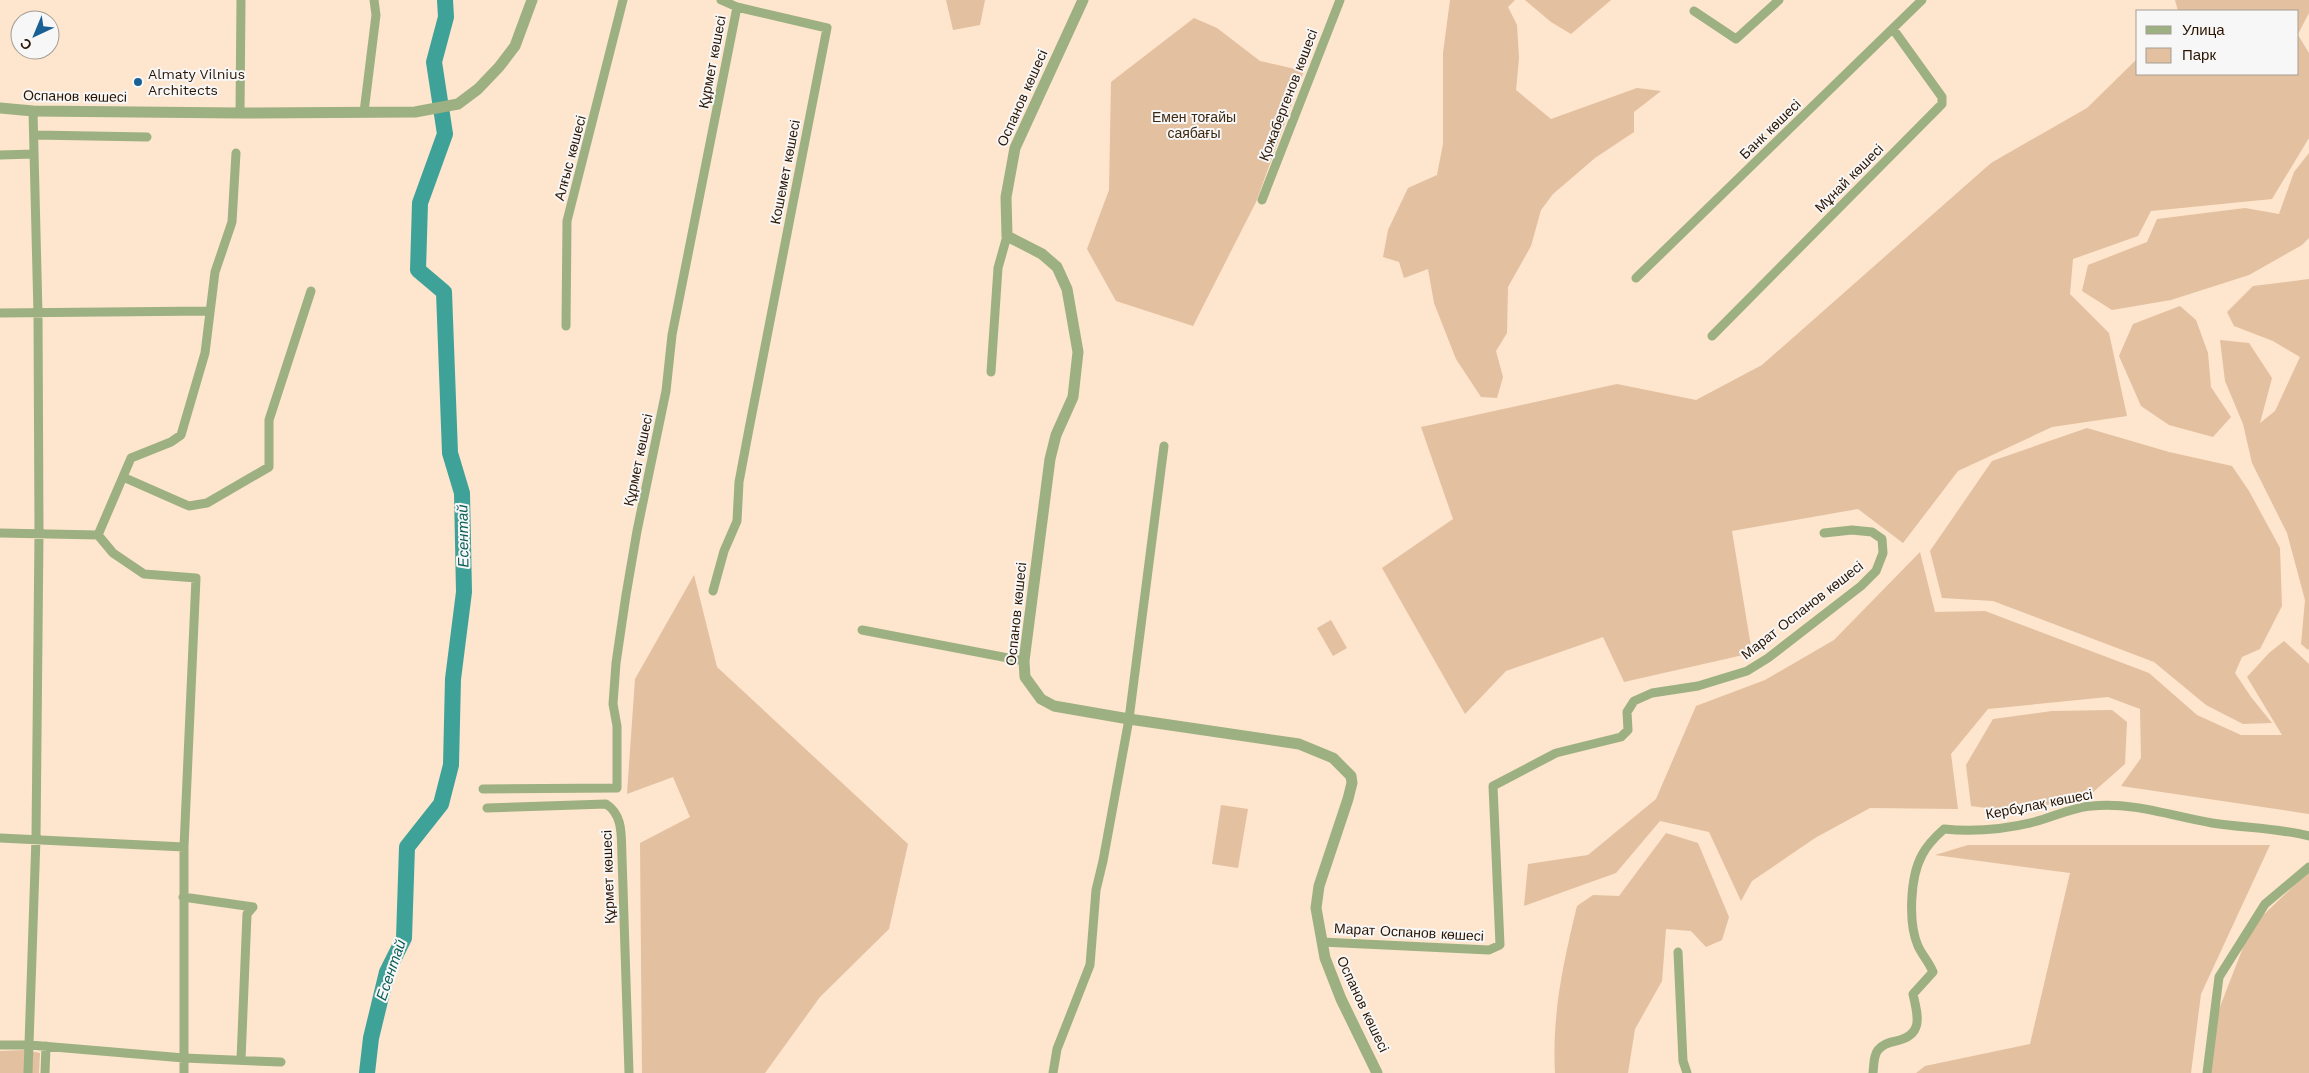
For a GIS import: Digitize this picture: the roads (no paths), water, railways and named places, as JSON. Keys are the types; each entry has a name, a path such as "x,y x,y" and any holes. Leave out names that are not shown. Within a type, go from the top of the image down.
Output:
{"street":[{"path":"240,113 241,0"},
{"path":"364,112 376,15 374,0"},
{"name":"Оспанов көшесі","path":"0,108 33,111 240,113 415,112 458,104 478,90 515,46 532,0"},
{"name":"Алғыс көшесі","path":"566,326 567,222 623,0"},
{"name":"Кошемет көшесі","path":"713,591 724,551 737,521 739,482 827,28 737,7 721,0"},
{"name":"Оспанов көшесі","path":"1083,0 1015,148 1006,198 1007,236 1042,254 1058,268 1067,289 1078,352 1074,397 1056,435 1050,459 1024,661 1025,677 1041,699 1054,706 1129,720 1300,744 1333,758 1351,776 1352,783 1348,799 1318,886 1316,908 1325,958 1341,1000 1378,1073"},
{"name":"Қожабергенов көшесі","path":"1262,200 1340,0"},
{"path":"1694,11 1736,39 1779,0"},
{"name":"Банк көшесі","path":"1636,278 1922,0"},
{"name":"Құрмет көшесі","path":"483,789 617,788 616,726 613,704 616,663 637,531 666,391 672,335 737,7"},
{"name":"Мұнай көшесі","path":"1712,336 1942,104 1942,96 1893,29"},
{"path":"28,1073 36,838 40,533 38,314 33,111"},
{"path":"34,135 147,137"},
{"path":"98,535 132,458 171,442 181,435 205,353 215,272 232,222 236,153"},
{"path":"0,155 34,154"},
{"path":"991,372 998,268 1007,236"},
{"path":"123,478 189,506 207,503 270,467 269,420 311,290"},
{"path":"0,313 210,311"},
{"path":"1053,1073 1057,1049 1090,965 1096,890 1129,720 1164,446"},
{"name":"Марат Оспанов көшесі","path":"1322,942 1489,950 1500,945 1493,786 1556,753 1621,737 1628,730 1627,712 1634,701 1652,693 1698,686 1739,673 1768,658 1861,586 1876,571 1883,553 1882,539 1872,532 1852,530 1824,533"},
{"path":"0,533 98,535 113,553 144,574 196,578 184,847 184,1073"},
{"path":"862,630 1024,661"},
{"name":"Құрмет көшесі","path":"487,808 606,804 614,809 620,822 629,1073"},
{"name":"Кербұлақ көшесі","path":"1873,1073 1874,1060 1878,1050 1889,1043 1905,1039 1915,1032 1918,1017 1913,994 1933,972 1929,962 1918,946 1912,922 1913,886 1921,856 1934,838 1944,829 1959,831 1996,829 2033,822 2091,806 2127,805 2204,822 2248,829 2294,832 2309,836"},
{"path":"0,838 36,838 184,847"},
{"path":"2207,1073 2219,976 2264,904 2309,867"},
{"path":"183,897 253,907 247,914 241,1060"},
{"path":"1678,952 1683,1061 1687,1073"},
{"path":"0,1045 46,1046 184,1058 281,1062"},
{"path":"45,1073 46,1046"}],"waterway":[{"name":"Есентай","path":"367,1073 371,1038 387,972 404,938 407,847 441,804 451,765 453,679 464,592 462,493 450,453 444,292 418,270 420,203 445,134 434,62 446,17 445,0"}],"place":[{"name":"Almaty Vilnius Architects","path":"138,82"}],"park label":[{"name":"Емен тоғайы саябағы","path":"1194,126"}]}
